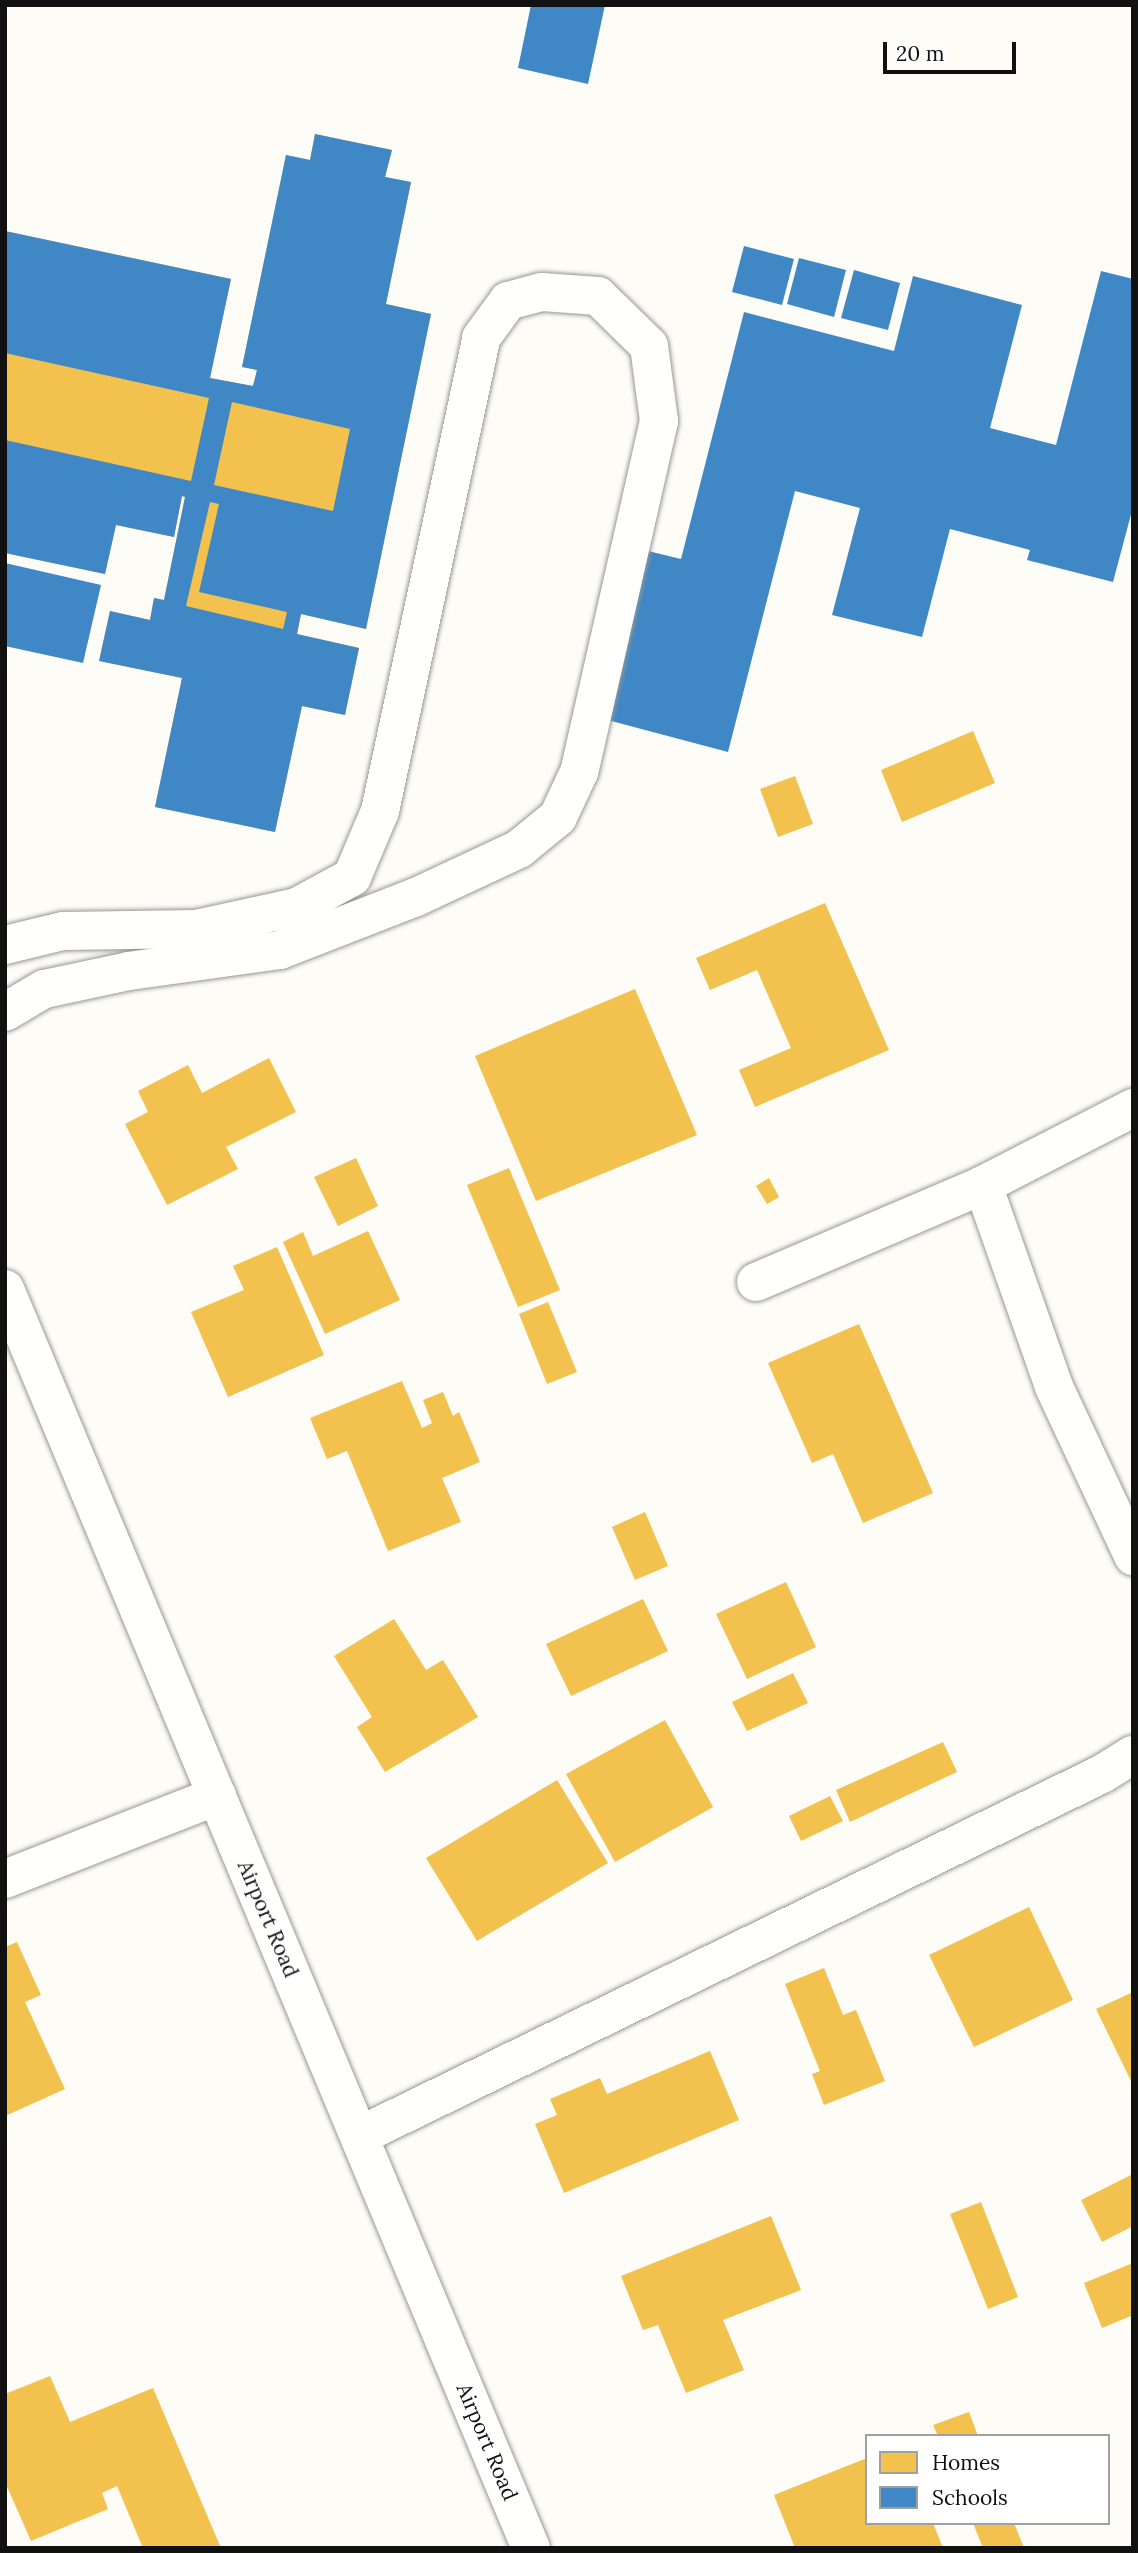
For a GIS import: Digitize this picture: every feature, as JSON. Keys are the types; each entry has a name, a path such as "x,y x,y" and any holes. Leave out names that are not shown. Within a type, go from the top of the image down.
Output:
{"street":[{"path":"5,945 63,931 196,929 298,907 352,877 380,811 481,338 508,301 542,292 598,296 649,346 659,421 579,772 558,817 519,849 416,897 280,950 130,971 44,989 5,1012"},
{"path":"756,1282 983,1185 1133,1108"},
{"path":"983,1185 1054,1387 1133,1556"},
{"name":"Airport Road","path":"5,1290 531,2548"},
{"path":"359,2136 1102,1774 1133,1755"},
{"path":"5,1879 217,1796"}],"building: Homes":[{"path":"315,134 392,150 385,177 411,182 386,304 431,314 366,629 301,614 297,634 359,648 345,715 302,706 275,832 155,807 182,678 99,661 110,611 150,620 154,598 164,600 185,497 182,496 174,537 116,525 105,574 5,553 5,231 231,279 210,378 253,386 257,370 242,367 286,155 310,160"},
{"path":"973,731 995,783 902,822 881,770"},
{"path":"795,776 813,824 778,837 760,789"},
{"path":"825,903 889,1050 755,1107 739,1070 791,1048 757,970 710,990 696,958"},
{"path":"635,989 697,1135 536,1201 475,1056"},
{"path":"269,1058 296,1112 226,1147 238,1169 167,1205 125,1124 148,1112 138,1091 188,1065 202,1093"},
{"path":"356,1158 378,1206 338,1226 314,1177"},
{"path":"509,1168 560,1290 518,1307 467,1185"},
{"path":"769,1178 779,1197 767,1204 756,1186"},
{"path":"368,1231 400,1300 325,1334 283,1242 303,1232 313,1256"},
{"path":"277,1247 324,1355 228,1397 191,1312 244,1290 233,1266"},
{"path":"548,1302 577,1372 547,1384 519,1314"},
{"path":"859,1324 933,1493 863,1523 833,1454 812,1463 768,1363"},
{"path":"402,1381 422,1428 432,1423 423,1400 443,1392 453,1416 459,1412 480,1462 442,1478 461,1522 388,1551 347,1451 327,1459 310,1418"},
{"path":"645,1512 668,1566 635,1580 612,1527"},
{"path":"786,1582 816,1647 747,1679 716,1614"},
{"path":"643,1599 668,1651 571,1696 546,1644"},
{"path":"394,1619 426,1670 443,1660 478,1717 385,1772 357,1727 372,1717 334,1656"},
{"path":"793,1673 808,1703 747,1731 732,1702"},
{"path":"665,1720 713,1807 615,1862 566,1774"},
{"path":"943,1742 957,1772 850,1822 836,1790"},
{"path":"557,1780 608,1863 477,1941 426,1858"},
{"path":"830,1796 843,1821 801,1841 789,1816"},
{"path":"1029,1907 1073,2000 974,2047 929,1955"},
{"path":"17,1942 41,1995 25,2002 65,2089 5,2116 5,1947"},
{"path":"824,1968 843,2015 856,2010 885,2081 824,2105 812,2074 820,2071 785,1984"},
{"path":"1131,1993 1133,1998 1133,2085 1096,2009"},
{"path":"710,2051 739,2120 564,2193 535,2124 557,2115 550,2099 600,2078 607,2094"},
{"path":"1133,2174 1133,2226 1102,2242 1081,2200"},
{"path":"981,2202 1018,2297 988,2309 950,2214"},
{"path":"771,2216 801,2290 723,2320 744,2370 686,2393 658,2325 643,2330 621,2276"},
{"path":"1133,2263 1133,2315 1102,2328 1084,2283"},
{"path":"50,2376 70,2422 153,2388 221,2548 143,2548 117,2486 102,2493 108,2509 31,2541 5,2482 5,2394"},
{"path":"969,2412 977,2434 937,2434 933,2425"},
{"path":"865,2459 865,2525 934,2525 943,2548 795,2548 774,2495"},
{"path":"974,2525 1015,2525 1024,2548 983,2548"}],"building: Schools":[{"path":"531,5 605,5 588,84 518,68"},
{"path":"315,134 392,150 385,177 411,182 386,304 431,314 366,629 301,614 297,634 359,648 345,715 302,706 275,832 155,807 182,678 99,661 110,611 150,620 154,598 164,600 185,497 182,496 174,537 116,525 105,574 5,553 5,440 191,481 209,398 5,353 5,231 231,279 210,378 253,386 257,370 242,367 286,155 310,160","holes":["232,402 350,429 333,511 214,485","210,502 219,504 199,592 287,612 283,629 186,606"]},
{"path":"744,246 794,259 782,305 732,292"},
{"path":"799,258 846,270 834,317 787,304"},
{"path":"854,270 900,283 888,330 841,318"},
{"path":"1101,271 1133,279 1133,507 1113,582 1027,560 1030,550 950,529 922,637 832,615 860,508 795,491 728,752 600,718 644,550 681,559 744,312 894,351 913,276 1022,305 990,428 1056,445"},
{"path":"5,563 101,585 83,663 5,646"}]}
